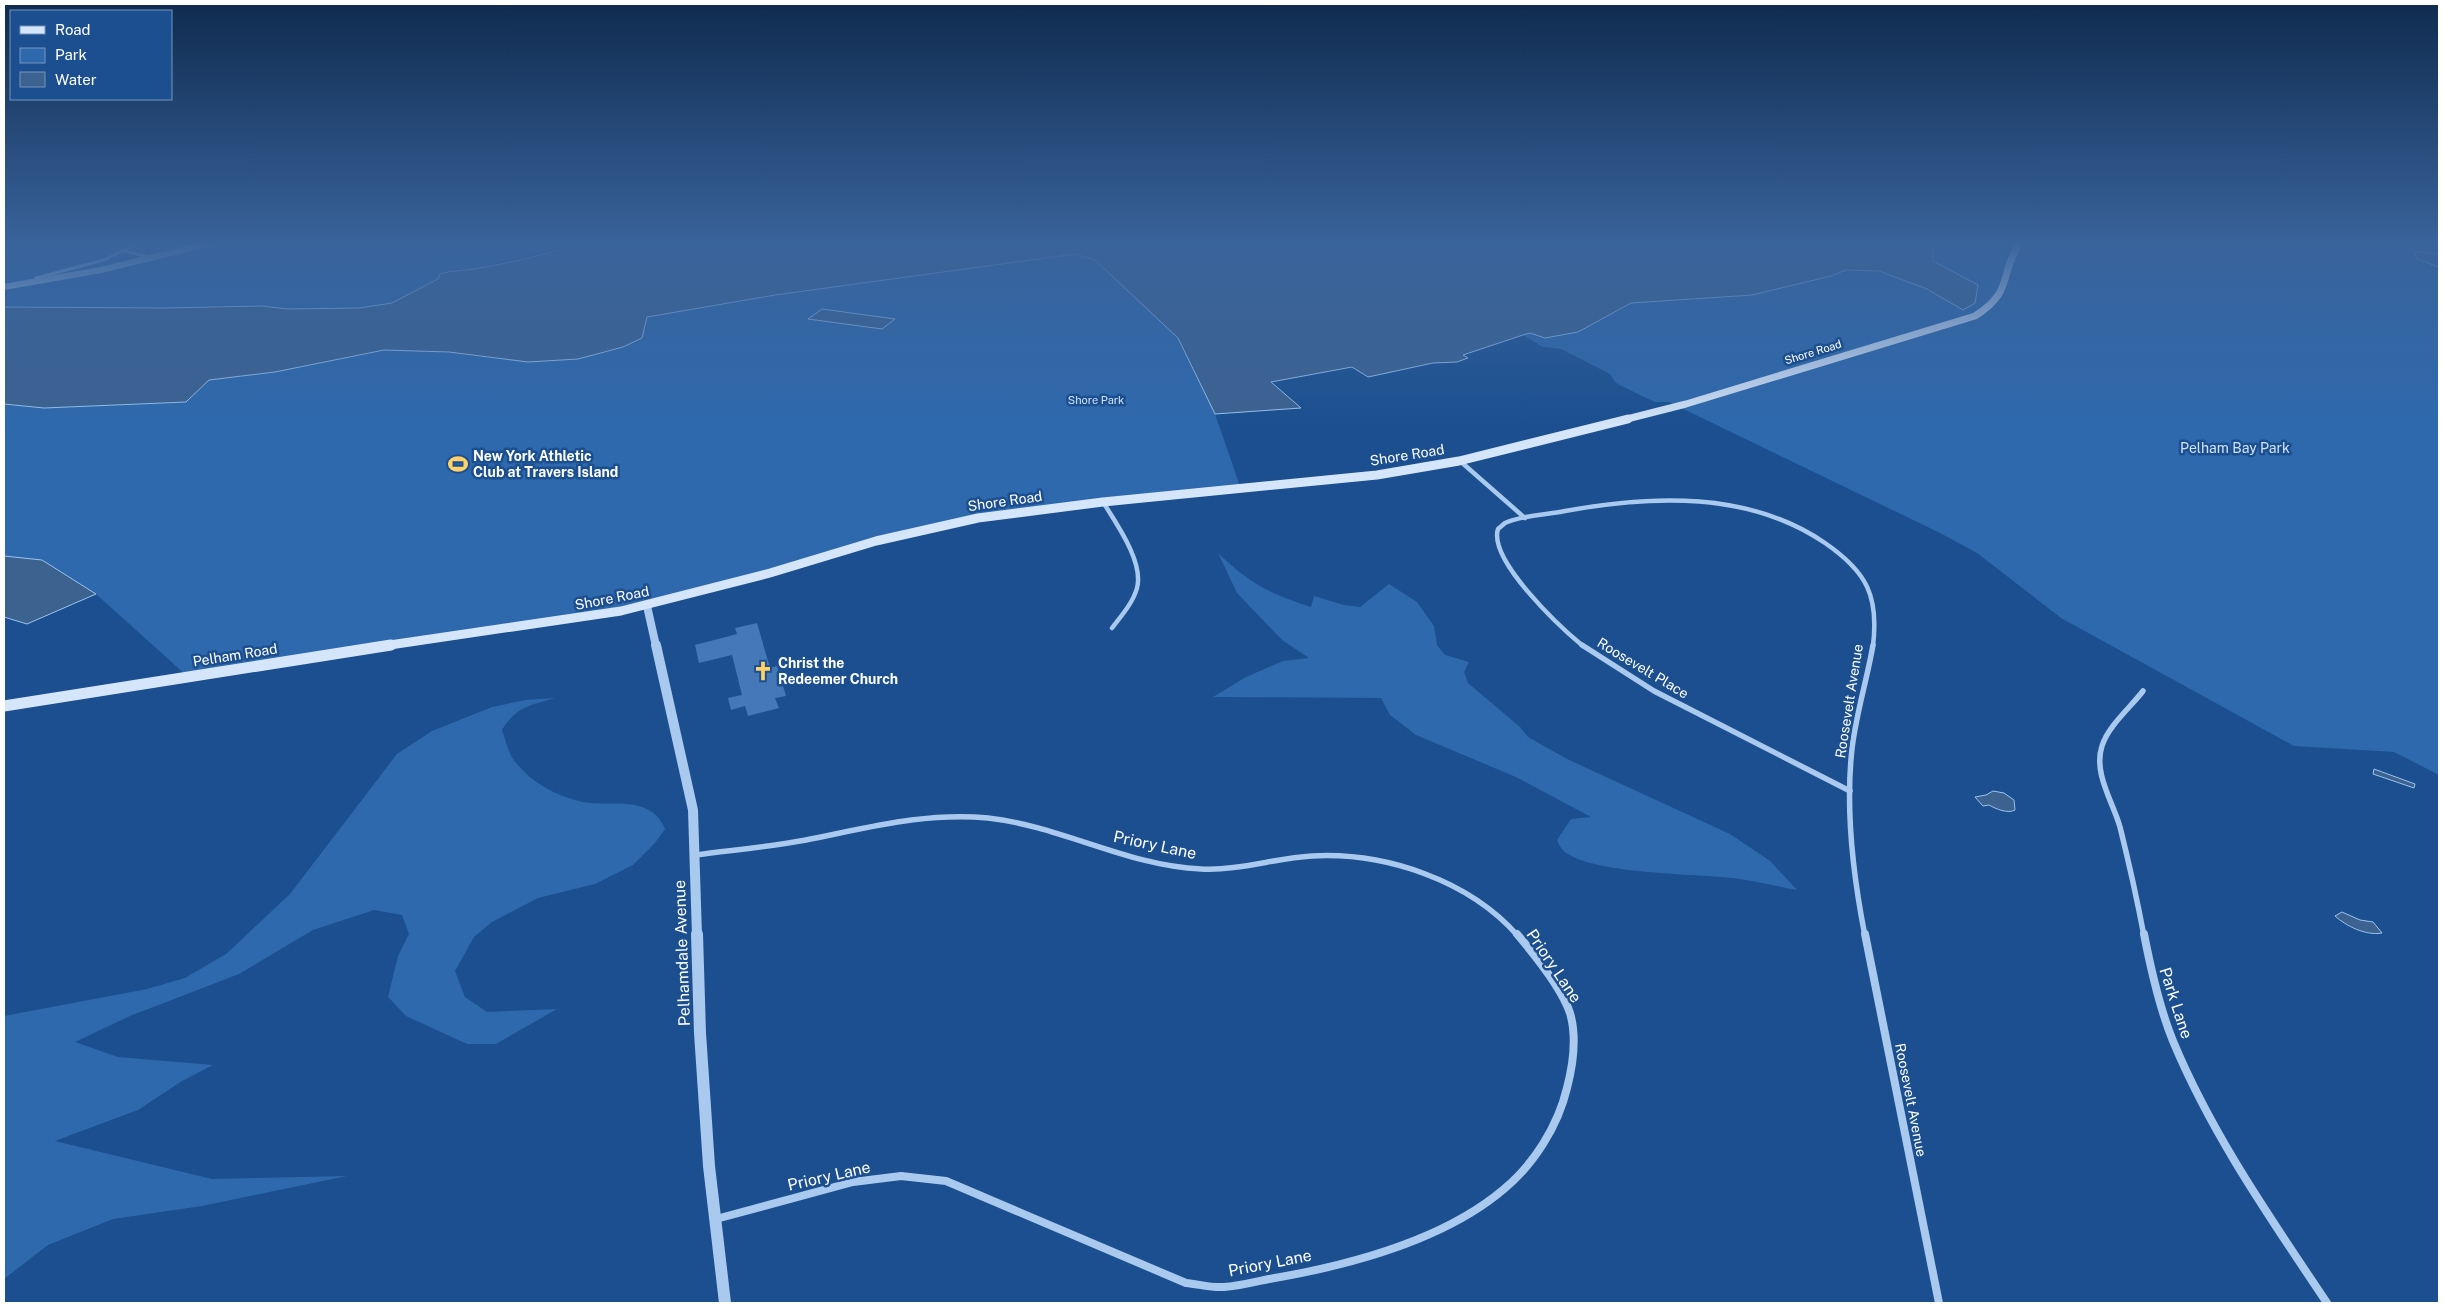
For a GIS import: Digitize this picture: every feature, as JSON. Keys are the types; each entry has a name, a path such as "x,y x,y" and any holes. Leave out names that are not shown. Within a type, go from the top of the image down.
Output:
{"main road":[{"name":"Shore Road","path":"470,632 571,620 646,606 935,526 999,514 1377,475 1460,461 1686,404 1975,316 1993,304"},
{"name":"Pelham Road","path":"4,706 470,632"}],"street":[{"path":"1460,461 1525,518"},
{"name":"Roosevelt Avenue","path":"1525,518 1617,503 1664,500 1705,502 1738,507 1770,516 1803,530 1832,549 1859,574 1873,598 1876,619 1854,736 1850,791 1856,887 1939,1303"},
{"path":"1103,502 1134,559 1139,581 1128,606 1112,628"},
{"name":"Roosevelt Place","path":"1525,518 1503,523 1496,532 1496,538 1510,567 1526,590 1570,634 1592,652 1617,668 1850,791"},
{"name":"Pelhamdale Avenue","path":"646,606 688,778 693,810 700,1033 709,1166 725,1303"},
{"name":"Park Lane","path":"2143,691 2101,745 2100,761 2104,784 2119,826 2138,898 2150,971 2173,1040 2206,1111 2260,1200 2327,1303"},
{"name":"Priory Lane","path":"695,855 797,842 903,821 961,816 1019,825 1134,856 1198,869 1222,869 1314,856 1377,862 1409,870 1461,891 1501,918 1536,958 1556,987 1571,1014 1574,1035 1569,1075 1557,1119 1534,1159 1506,1188 1463,1217 1408,1241 1281,1278 1224,1287 1186,1283 1142,1266 946,1181 901,1176 853,1182 716,1220"}],"green space":[{"path":"4,304 385,304 359,308 287,309 262,306 164,308 4,307"},
{"path":"723,304 2439,304 2439,775 2394,752 2294,746 2061,618 1977,553 1940,533 1669,402 1655,402 1642,396 1616,383 1610,374 1561,349 1543,347 1523,335 1463,355 1468,358 1457,362 1433,363 1368,377 1352,367 1271,382 1301,408 1215,414 1240,486 979,517 648,604 186,675 96,594 42,560 4,556 4,404 44,408 185,402 209,380 275,372 384,350 449,352 480,357 642,338 647,317"},
{"path":"1218,553 1250,580 1272,592 1311,607 1314,596 1344,605 1360,607 1389,584 1417,602 1434,626 1437,645 1445,655 1469,662 1464,672 1468,683 1520,727 1528,737 1567,759 1730,834 1770,861 1797,890 1733,878 1620,869 1579,859 1564,851 1557,840 1571,819 1591,817 1516,777 1416,735 1390,715 1381,698 1213,697 1246,677 1283,661 1309,658 1282,640 1237,593"},
{"path":"555,698 531,705 519,711 502,730 513,759 527,775 553,792 583,802 640,806 659,818 665,829 655,843 633,865 595,884 538,898 492,922 474,937 455,971 465,997 487,1012 557,1009 496,1044 467,1044 406,1016 388,997 398,956 409,934 402,915 374,910 313,930 239,974 130,1016 75,1042 118,1057 213,1065 182,1081 138,1110 55,1141 212,1179 347,1176 202,1206 113,1219 48,1245 4,1279 4,1016 147,989 185,978 226,954 290,894 397,754 432,731 492,707 525,700"}],"water":[{"path":"385,304 723,304 647,317 642,338 623,347 578,359 528,362 449,352 384,350 275,372 209,380 186,402 44,408 4,404 4,307 164,308 262,306 287,309 359,308"},
{"path":"1142,304 1629,304 1578,332 1545,338 1530,333 1463,355 1468,358 1457,362 1433,363 1368,377 1352,367 1271,382 1301,408 1215,414 1178,338"},
{"path":"1953,304 1973,304 1963,310"},
{"path":"822,309 895,319 882,329 808,319"},
{"path":"4,556 42,560 96,594 27,624 4,617"},
{"path":"2374,769 2415,784 2414,788 2373,774"},
{"path":"1993,791 2004,793 2014,800 2015,810 2006,811 1989,805 1983,806 1975,797 1986,795"},
{"path":"2342,912 2360,920 2373,922 2382,933 2363,932 2350,927 2335,916"}],"building":[{"name":"Christ the Redeemer Church","path":"757,623 770,668 777,666 786,696 775,698 779,708 748,716 745,706 731,710 728,698 742,695 732,655 699,663 695,645 737,634 735,628"}],"place":[{"name":"New York Athletic Club at Travers Island","path":"458,464"},
{"name":"Christ the Redeemer Church","path":"763,671"}],"park label":[{"name":"Shore Park","path":"1096,400"},
{"name":"Pelham Bay Park","path":"2235,448"}]}
